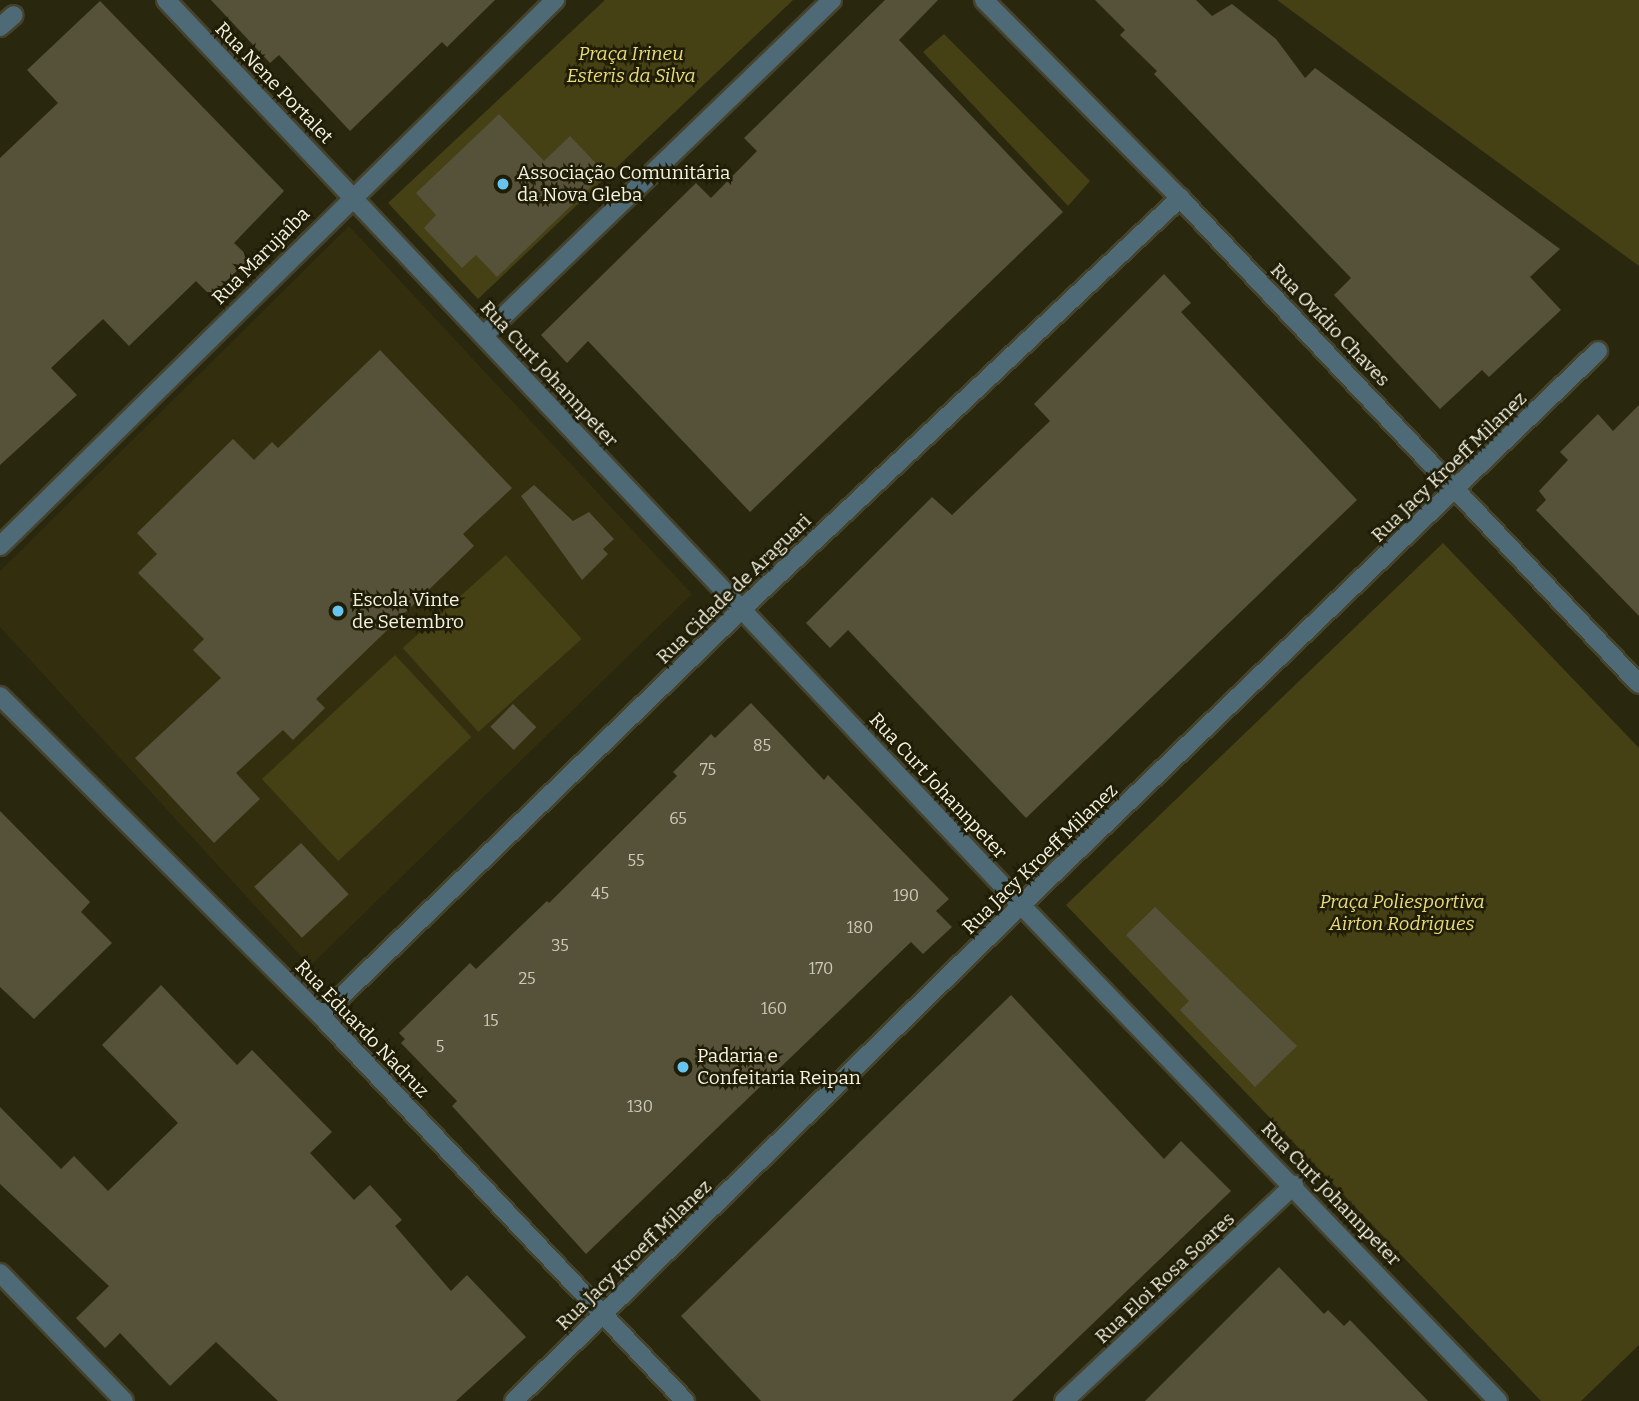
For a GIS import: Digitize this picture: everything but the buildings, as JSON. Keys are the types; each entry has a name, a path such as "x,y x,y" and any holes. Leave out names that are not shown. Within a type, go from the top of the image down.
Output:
{"street":[{"name":"Rua Nene Portalet","path":"166,0 352,195"},
{"name":"Rua Marujaíba","path":"0,546 352,195 555,0"},
{"path":"484,335 832,0"},
{"name":"Rua Ovídio Chaves","path":"984,0 1180,198 1458,489 1639,684"},
{"path":"0,27 14,15"},
{"name":"Rua Curt Johannpeter","path":"352,195 1021,905 1294,1185 1498,1401"},
{"name":"Rua Cidade de Araguari","path":"321,1016 742,609 1180,198"},
{"name":"Rua Jacy Kroeff Milanez","path":"514,1401 1021,905 1458,489 1598,351"},
{"name":"Rua Eduardo Nadruz","path":"0,695 321,1016 685,1401"},
{"name":"Rua Eloi Rosa Soares","path":"1064,1401 1294,1185"},
{"path":"0,1273 124,1401"}],"shaded area":[{"name":"Escola Vinte de Setembro","path":"349,226 692,594 310,966 0,627 0,571"}],"green space":[{"name":"Praça Irineu Esteris da Silva","path":"605,0 793,0 478,299 388,203"},
{"path":"1277,0 1639,0 1639,266"},
{"path":"944,34 1090,181 1068,206 923,52"},
{"name":"Praça Poliesportiva Airton Rodrigues","path":"1443,543 1639,748 1639,1345 1581,1401 1541,1401 1066,905"},
{"path":"506,555 582,639 478,732 403,648"},
{"path":"395,655 471,737 338,861 262,779"}],"place":[{"name":"Associação Comunitária da Nova Gleba","path":"503,184"},
{"name":"Escola Vinte de Setembro","path":"338,611"},
{"name":"Padaria e Confeitaria Reipan","path":"683,1067"}]}
